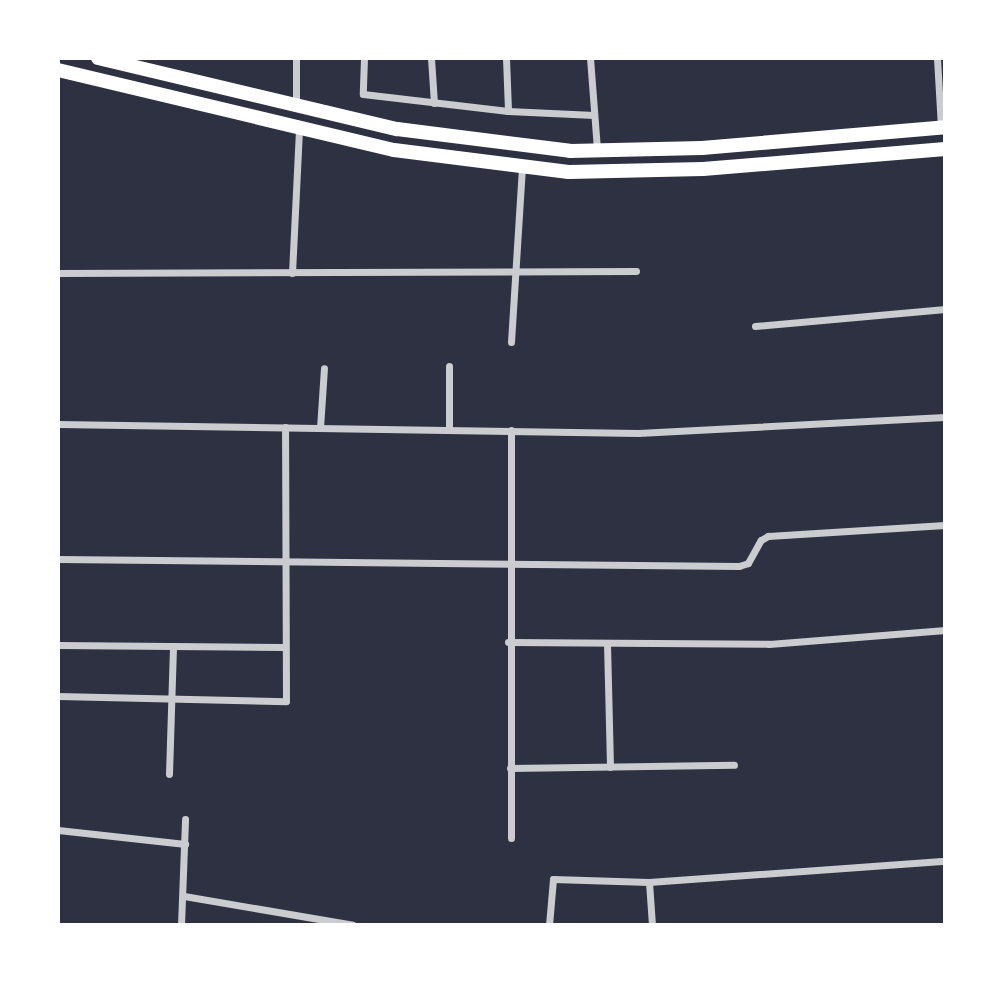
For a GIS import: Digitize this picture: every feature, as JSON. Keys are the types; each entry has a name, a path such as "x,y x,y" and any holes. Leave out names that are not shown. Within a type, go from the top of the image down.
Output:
{"main road":[{"path":"97,58 397,129 597,150 702,148 943,127"},
{"path":"58,70 394,150 569,172 703,169 945,149"}],"street":[{"path":"296,58 296,105"},
{"path":"364,58 363,94 508,111 594,115"},
{"path":"430,58 434,103"},
{"path":"506,58 508,111"},
{"path":"590,58 597,150"},
{"path":"937,58 943,127"},
{"path":"292,273 299,128"},
{"path":"511,342 522,166"},
{"path":"58,273 636,271"},
{"path":"755,326 945,309"},
{"path":"449,366 449,429"},
{"path":"320,428 324,368"},
{"path":"58,424 748,430 945,417"},
{"path":"58,696 286,701 283,564 285,427"},
{"path":"511,838 508,642 512,430"},
{"path":"58,559 283,564 739,566 748,563 761,540 768,536 945,524"},
{"path":"508,642 769,645 945,630"},
{"path":"607,643 610,767"},
{"path":"58,645 284,647"},
{"path":"169,774 173,646"},
{"path":"510,768 734,765"},
{"path":"181,925 185,819"},
{"path":"58,830 185,844"},
{"path":"549,925 553,878 649,882 945,860"},
{"path":"649,882 652,925"},
{"path":"184,896 352,925"}]}
